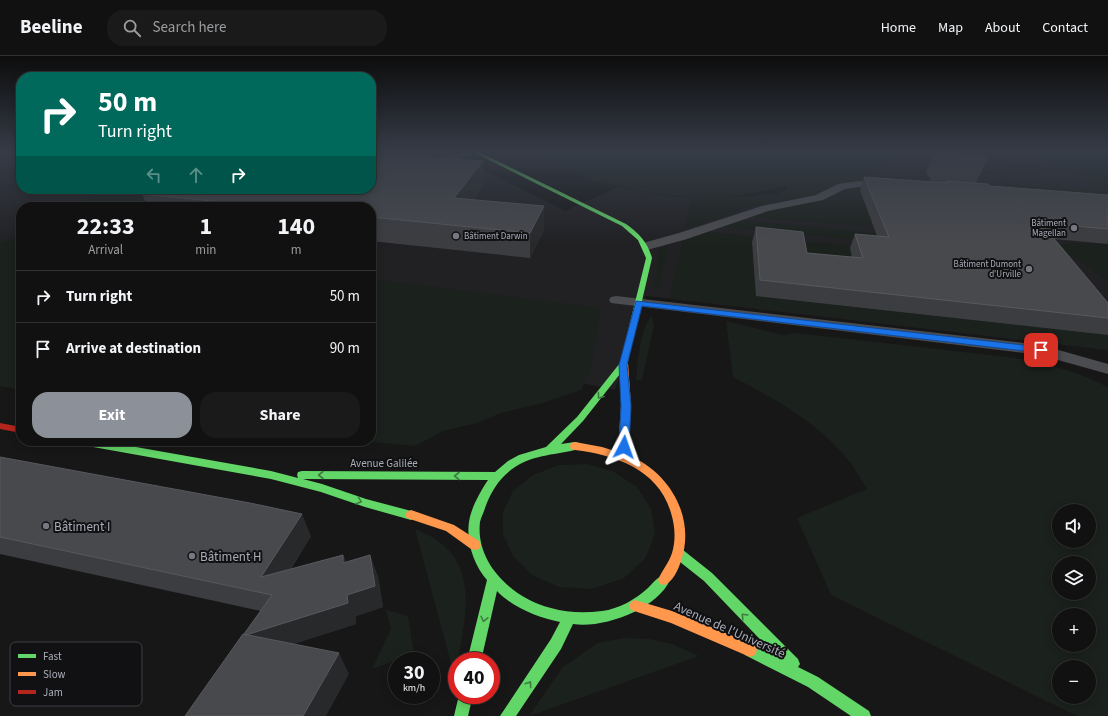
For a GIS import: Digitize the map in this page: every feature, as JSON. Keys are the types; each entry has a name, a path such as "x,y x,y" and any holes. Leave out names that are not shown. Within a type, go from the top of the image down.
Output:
{"street":[{"path":"538,183 624,225 641,237 647,246 649,258 623,365 626,406 623,456"},
{"path":"550,449 570,432 596,402 623,365"},
{"path":"0,426 16,429"},
{"name":"Avenue Galilée","path":"110,446 271,475 322,488 365,503 401,511 450,528 475,545"},
{"path":"575,446 593,448 623,456 646,470 665,488 677,511 682,536 679,554 670,574 656,592 635,606 604,617 569,618 539,612 513,599 493,581 481,564 475,545 474,520 482,496 496,476 524,457 550,449 575,446"},
{"name":"Avenue Galilée","path":"271,475 496,476"},
{"name":"Avenue de l'Université","path":"679,554 708,577 768,640 813,682"},
{"path":"476,652 493,581"},
{"name":"Avenue de l'Université","path":"635,606 672,617 754,652 813,682 864,716"},
{"path":"507,716 556,644 569,618"},
{"path":"461,716 464,704"}],"lane":[{"path":"647,246 683,236 766,208 819,198 842,186 859,184 893,187"},
{"path":"616,300 1041,350 1108,369"}],"shaded area":[{"path":"0,183 16,183 16,194 376,194 376,183 509,183 565,211 618,187 666,196 723,199 776,194 806,183 1108,183 1108,350 646,296 615,390 558,378 376,429 376,202 16,202 16,387 0,385"},
{"path":"601,183 850,183 831,184 824,190 806,197 796,200 755,206 684,229 688,210 694,197 667,196","holes":["785,186 788,190 776,194 720,198 750,194"]},
{"path":"1004,183 1011,185 1108,192 1108,200 1017,192"},
{"path":"1095,183 1108,183 1108,190"},
{"path":"853,187 893,190 912,230 751,217 778,208 825,200 844,189"},
{"path":"97,194 159,194 141,202 81,202"},
{"path":"740,220 1019,247 1026,256 723,227"},
{"path":"709,232 1027,263 1108,321 1108,349 670,298 669,295 683,240"},
{"path":"16,236 16,389 0,386 0,244"},
{"path":"1077,243 1108,245 1108,281 1056,245"},
{"path":"668,245 659,289 652,289 657,269 658,251"},
{"path":"376,280 601,308 591,370 581,390 543,403 501,413 477,423 443,431 415,446 376,442"},
{"path":"652,316 654,326 642,380 636,381 638,356 642,337 648,321"},
{"path":"726,321 783,335 797,333 1016,358 1063,369 1108,387 1108,716 1077,716 1053,704 1096,704 1096,660 1052,660 1052,704 831,595 797,518 867,489 849,461 837,447 796,413 733,377"},
{"path":"587,464 614,472 637,487 651,509 655,534 645,559 624,578 592,589 559,587 532,575 513,556 503,534 503,512 513,491 533,475 559,465"},
{"path":"415,529 438,541 453,556 462,573 465,592 463,634 460,652 448,652"},
{"path":"386,610 408,616 414,652 388,652 388,663 372,669 391,629"},
{"path":"624,638 649,639 672,644 699,656 529,716 563,667 598,643"}],"building":[{"path":"376,183 466,183 454,198 544,206 530,233 376,218 376,202 223,202 142,194 376,194"},
{"path":"866,183 971,183 988,184 990,186 1108,195 1108,229 1041,223 1108,303 1108,318 760,280 756,227 803,232 807,253 863,258 855,234 889,237"},
{"path":"0,457 302,514 261,577 343,555 343,563 370,555 375,586 347,595 348,603 246,635 244,634 272,595 0,537"},
{"path":"243,634 339,653 303,716 185,716"}],"traffic: fast":[{"path":"538,183 624,225 637,235 643,243 649,258 624,363"},
{"path":"550,449 580,419 623,365"},
{"path":"110,446 271,475 322,488 365,503 411,515"},
{"path":"575,446 547,450 522,458 511,464 492,482 484,495 475,522 476,547 486,570 503,589 525,604 550,614 577,619 603,617 629,608 644,599 664,580"},
{"path":"302,475 496,476"},
{"path":"679,554 708,577 793,664"},
{"path":"476,652 493,581"},
{"path":"507,716 556,644 569,618"},
{"path":"750,650 813,682 864,716"},
{"path":"461,716 464,704"}],"traffic: slow":[{"path":"623,456 626,405 624,363"},
{"path":"575,446 602,451 628,459 644,468 657,478 667,491 674,505 679,521 680,536 678,552 673,567 664,580"},
{"path":"411,515 450,528 475,545"},
{"path":"635,606 672,617 750,650"}],"traffic: jam":[{"path":"0,426 16,429"}],"place":[{"name":"Bâtiment Magellan","path":"1074,228"},
{"name":"Bâtiment Darwin","path":"456,236"},
{"name":"Bâtiment Dumont d'Urville","path":"1029,269"},
{"name":"Bâtiment I","path":"46,526"},
{"name":"Bâtiment H","path":"192,556"}],"route":[{"path":"624,447 626,406 623,365 638,303 1041,350"}]}
